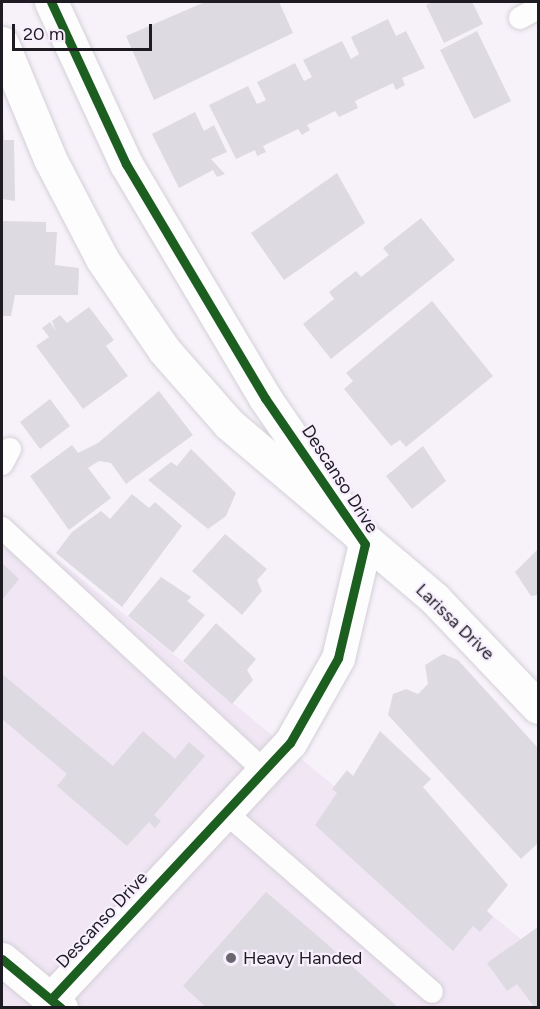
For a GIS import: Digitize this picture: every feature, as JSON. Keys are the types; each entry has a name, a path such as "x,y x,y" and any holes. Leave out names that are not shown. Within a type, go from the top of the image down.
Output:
{"street":[{"name":"Descanso Drive","path":"51,2 126,164 266,398 365,544 338,658 290,743 225,812 56,1003"},
{"name":"Descanso Drive","path":"2,43 50,159 97,249 158,341 229,424 365,544"},
{"name":"Larissa Drive","path":"365,544 435,599 538,707"},
{"path":"2,959 56,1003"}],"lane":[{"path":"2,528 264,771"},
{"path":"225,812 432,992"}],"shaded area":[{"path":"2,514 538,953 538,1007 2,1007"}],"building":[{"path":"205,2 279,2 293,33 154,100 126,36"},
{"path":"433,2 472,2 483,24 444,43 426,5"},
{"path":"388,19 396,36 406,31 425,68 402,78 405,85 396,90 393,83 355,101 358,108 339,117 335,111 307,125 310,130 302,135 298,129 263,146 266,152 257,156 255,150 236,159 209,105 248,86 257,104 266,100 257,82 295,63 304,81 312,77 303,60 342,41 351,59 359,54 351,37"},
{"path":"477,31 511,101 474,119 440,50"},
{"path":"2,109 4,140 14,140 15,201 2,199"},
{"path":"195,112 204,131 214,125 227,152 211,159 225,174 217,177 213,170 179,188 152,134"},
{"path":"337,173 365,223 284,280 251,233"},
{"path":"421,218 455,260 331,359 303,324 334,299 329,292 356,271 361,277 389,255 383,248"},
{"path":"2,221 46,222 46,232 57,232 55,265 79,268 78,295 15,295 11,316 2,316"},
{"path":"432,301 493,376 406,447 400,440 391,446 344,389 353,381 346,373"},
{"path":"89,307 114,340 106,346 128,376 83,409 36,346 49,337 42,328 50,322 56,331 52,321 60,315 67,323"},
{"path":"159,391 193,435 126,484 111,463 99,461 88,468 111,498 69,530 30,476 72,445 78,453 98,443"},
{"path":"50,399 70,426 40,449 20,422"},
{"path":"423,446 446,481 412,509 386,476"},
{"path":"191,449 236,493 226,516 208,529 148,480 171,462 177,466"},
{"path":"132,494 149,508 155,502 182,526 122,607 56,553 72,532 101,511 110,519"},
{"path":"225,534 267,569 257,580 262,591 242,615 192,571"},
{"path":"538,549 538,595 531,596 515,572"},
{"path":"2,563 19,579 2,600"},
{"path":"161,577 191,597 187,601 205,615 173,653 128,616"},
{"path":"216,623 256,659 247,670 253,680 232,704 183,661"},
{"path":"443,654 458,660 538,748 538,843 521,859 388,715 393,694 406,689 418,694 428,684 425,665"},
{"path":"2,674 113,766 143,731 175,759 189,742 205,756 154,815 161,821 155,828 149,822 127,846 57,786 67,774 2,719"},
{"path":"380,731 431,779 423,787 508,885 487,911 493,917 480,932 473,926 453,951 315,825 337,793 332,789 347,770 353,776"},
{"path":"266,892 399,1008 207,1008 183,986"},
{"path":"538,927 538,1008 535,1008 517,984 507,991 487,963"}],"cycle path":[{"path":"51,2 126,164 265,398 365,544 338,658 290,743 51,999"},
{"path":"2,959 61,1008"}],"place":[{"name":"Heavy Handed","path":"231,958"}]}
